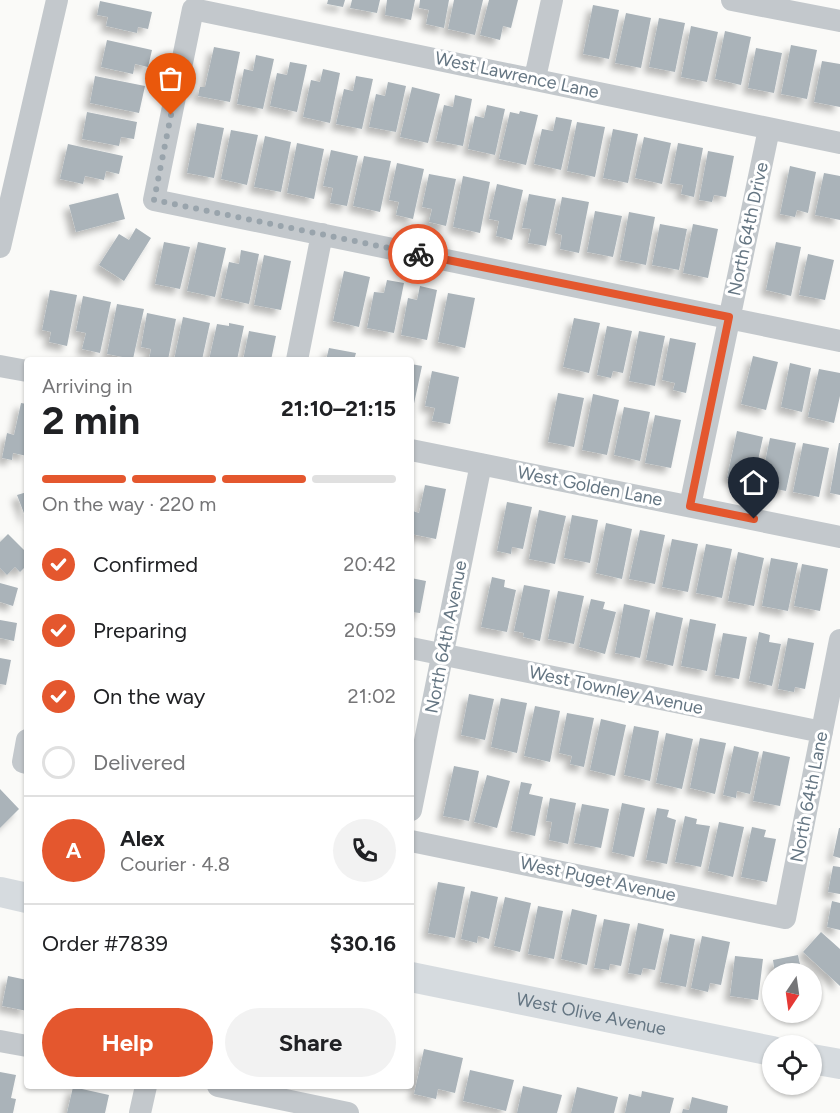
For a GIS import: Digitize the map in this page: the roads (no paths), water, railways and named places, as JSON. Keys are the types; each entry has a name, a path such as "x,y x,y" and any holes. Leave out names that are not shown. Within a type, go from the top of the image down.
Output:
{"main road":[{"path":"0,892 24,897"},
{"name":"West Olive Avenue","path":"414,978 762,1049"},
{"path":"822,1061 840,1065"}],"street":[{"path":"0,247 57,0"},
{"path":"535,78 552,0"},
{"path":"732,0 840,21"},
{"name":"West Lawrence Lane","path":"322,234 154,200 193,9 840,143"},
{"name":"North 64th Drive","path":"690,506 769,129"},
{"path":"298,357 322,234 840,341"},
{"path":"0,366 24,370"},
{"name":"West Golden Lane","path":"414,451 840,537"},
{"name":"North 64th Avenue","path":"414,795 481,464"},
{"name":"North 64th Lane","path":"785,918 840,640"},
{"name":"West Townley Avenue","path":"414,649 822,732"},
{"name":"West Puget Avenue","path":"414,842 785,918"},
{"path":"0,1041 24,1046"},
{"path":"140,1113 145,1089"},
{"path":"232,1089 348,1113"}]}
